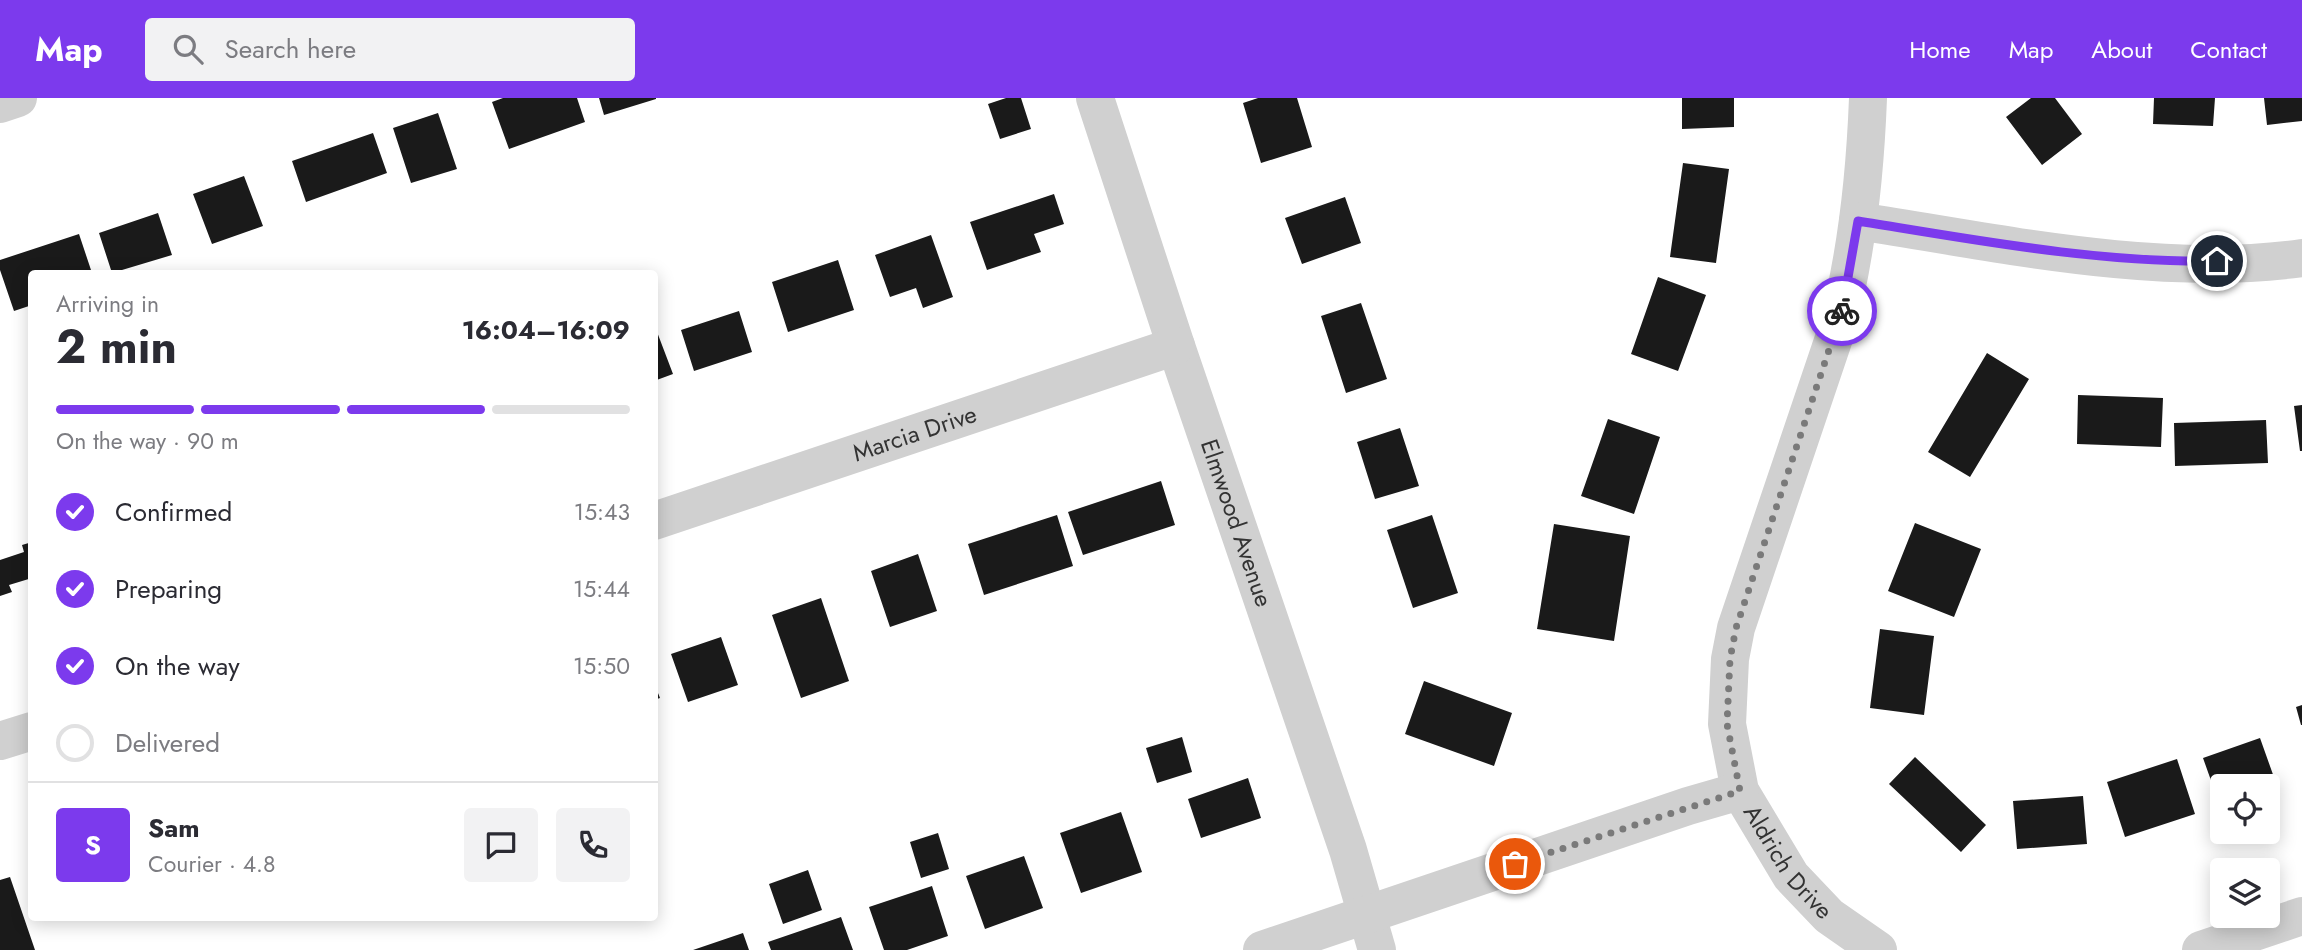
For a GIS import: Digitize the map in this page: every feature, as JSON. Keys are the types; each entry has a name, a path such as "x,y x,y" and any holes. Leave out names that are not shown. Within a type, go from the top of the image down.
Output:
{"street":[{"path":"0,104 18,98"},
{"name":"Elmwood Avenue","path":"1096,98 1372,932"},
{"path":"1740,791 1727,724 1730,659 1736,628 1836,332 1848,286 1866,168 1868,98"},
{"path":"1858,221 2056,252 2171,262 2302,258"},
{"name":"Marcia Drive","path":"658,520 1176,346"},
{"path":"0,741 28,732"},
{"name":"Aldrich Drive","path":"1262,950 1372,932 1688,806 1740,791 1791,876 1829,916 1878,950"},
{"path":"2201,950 2302,916"}],"building":[{"path":"503,98 577,98 585,122 509,149 492,102"},
{"path":"599,98 656,98 656,99 604,115"},
{"path":"1006,98 1021,98 1031,129 1000,139 988,104"},
{"path":"1258,98 1297,98 1312,147 1261,163 1243,103"},
{"path":"1682,98 1734,98 1734,127 1682,129"},
{"path":"2031,98 2055,98 2082,134 2042,165 2006,117"},
{"path":"2154,98 2215,98 2213,126 2153,124"},
{"path":"2264,98 2302,98 2302,121 2267,125"},
{"path":"438,113 457,169 411,183 393,128"},
{"path":"373,133 387,173 306,202 292,161"},
{"path":"1683,163 1729,169 1716,263 1670,257"},
{"path":"244,176 263,226 212,244 193,194"},
{"path":"1054,194 1064,224 1034,234 1041,252 987,270 970,222"},
{"path":"1345,197 1361,243 1302,264 1285,218"},
{"path":"158,213 172,255 122,270 111,270 99,233"},
{"path":"79,234 91,270 28,270 28,306 14,311 0,270 0,260"},
{"path":"931,235 953,297 923,308 916,288 890,297 875,255"},
{"path":"838,260 854,310 788,332 772,282"},
{"path":"1658,277 1706,295 1678,371 1631,354"},
{"path":"1361,303 1387,379 1346,393 1321,316"},
{"path":"739,311 752,352 694,371 681,330"},
{"path":"658,335 673,374 658,380"},
{"path":"1987,353 2029,379 1970,477 1928,452"},
{"path":"2078,395 2163,398 2161,447 2077,444"},
{"path":"2302,405 2302,451 2300,451 2294,406"},
{"path":"1608,419 1660,437 1634,514 1581,496"},
{"path":"2266,420 2268,463 2175,466 2174,423"},
{"path":"1400,428 1419,486 1375,499 1357,442"},
{"path":"1161,481 1175,525 1083,555 1068,512"},
{"path":"1057,515 1073,566 984,595 968,544"},
{"path":"1432,515 1458,593 1413,608 1387,530"},
{"path":"1915,523 1981,549 1954,617 1888,591"},
{"path":"1554,524 1630,536 1614,641 1537,629"},
{"path":"28,543 28,579 9,585 12,592 0,596 0,560 24,552 22,545"},
{"path":"918,554 937,611 890,627 871,571"},
{"path":"821,598 849,681 801,698 772,615"},
{"path":"1880,629 1934,636 1924,715 1870,708"},
{"path":"721,637 738,685 688,702 671,654"},
{"path":"1424,681 1512,713 1494,766 1405,734"},
{"path":"2302,705 2302,725 2301,725 2296,707"},
{"path":"1182,737 1192,772 1157,783 1146,748"},
{"path":"2260,738 2273,774 2210,774 2210,778 2203,758"},
{"path":"1915,757 1986,825 1961,852 1889,784"},
{"path":"2177,759 2195,814 2125,837 2107,782"},
{"path":"1248,778 1261,818 1201,838 1188,799"},
{"path":"2083,796 2087,844 2017,849 2013,801"},
{"path":"1121,812 1142,872 1081,893 1060,833"},
{"path":"938,833 949,869 921,878 910,842"},
{"path":"1024,856 1043,908 985,929 966,876"},
{"path":"808,870 822,910 783,924 769,884"},
{"path":"10,877 35,950 0,950 0,880"},
{"path":"932,886 948,936 907,950 884,950 869,907"},
{"path":"841,917 853,950 771,950 768,942"},
{"path":"743,933 749,950 693,950"}],"way so far":[{"path":"1515,864 1740,791 1727,724 1730,659 1736,628 1842,311"}],"route":[{"path":"1842,311 1858,221 2056,252 2171,262 2217,261"}]}
